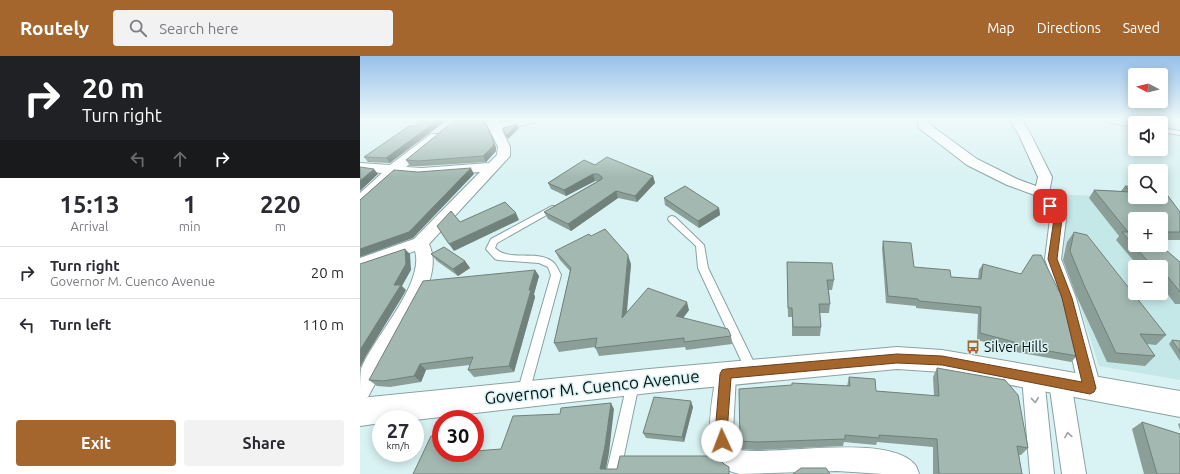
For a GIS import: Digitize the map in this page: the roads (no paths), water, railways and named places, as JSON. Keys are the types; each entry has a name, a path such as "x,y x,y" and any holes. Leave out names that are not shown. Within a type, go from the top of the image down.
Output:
{"main road":[{"name":"Governor M. Cuenco Avenue","path":"360,412 522,394 897,358 942,361 1180,404"}],"street":[{"path":"360,201 394,170 433,140"},
{"path":"360,264 420,243 503,156 505,145 502,140"},
{"path":"942,140 972,162 1012,182 1042,193 1058,219 1053,259 1067,298 1090,388"},
{"path":"1028,140 1045,177 1042,193"},
{"path":"360,167 422,172 492,167"},
{"path":"360,390 420,283 426,265 425,254 420,243"},
{"path":"726,374 721,433 724,450 734,461 756,464 842,458 897,465 905,470 907,474"},
{"path":"1033,377 1042,474"},
{"path":"1060,382 1074,474"}],"lane":[{"path":"522,394 556,276 551,265 541,260 498,257 490,249 494,241 564,203"},
{"path":"672,219 700,245 703,268 752,372"},
{"path":"612,474 626,419 633,383"}],"place":[{"name":"Silver Hills","path":"973,347"}]}
